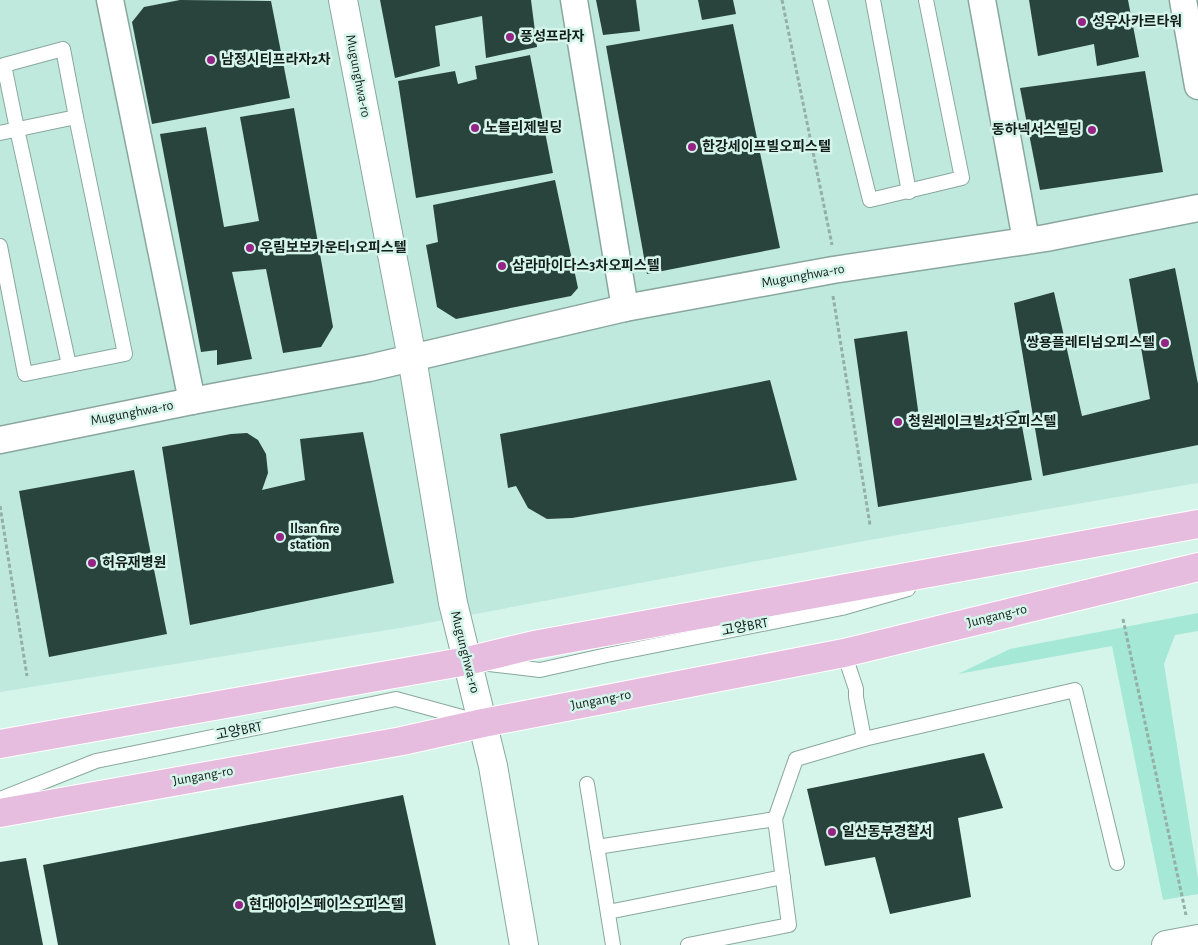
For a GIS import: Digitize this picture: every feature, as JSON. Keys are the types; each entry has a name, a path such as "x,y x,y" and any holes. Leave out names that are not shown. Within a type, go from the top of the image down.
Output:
{"main road":[{"name":"Mugunghwa-ro","path":"343,0 412,358 453,603 493,766 524,945"},
{"path":"0,744 467,661 534,645 1198,524"},
{"name":"Jungang-ro","path":"0,813 402,741 483,723 844,653 1198,567"},
{"path":"1166,945 1192,927"}],"street":[{"path":"110,0 192,401"},
{"path":"574,0 625,308"},
{"path":"982,0 1026,240"},
{"path":"1183,0 1198,86"},
{"name":"Mugunghwa-ro","path":"0,440 192,401 369,368 625,308 833,270 1046,238 1198,208"}],"lane":[{"path":"821,0 870,200 962,178 926,0"},
{"path":"873,0 909,192"},
{"path":"0,246 25,374 69,366 125,354 63,49 4,65 5,103 17,129 69,366"},
{"path":"0,133 76,117"},
{"path":"844,653 856,689 864,739"},
{"path":"688,945 789,926 775,818 796,759 864,739 1075,690 1117,863"},
{"name":"고양BRT","path":"0,799 96,761 396,699 483,723"},
{"path":"587,784 613,945"},
{"path":"597,847 775,818"},
{"path":"608,912 782,877"}],"path":[{"path":"782,0 833,251"},
{"path":"833,293 870,525"},
{"path":"0,506 27,676"},
{"path":"1124,619 1192,927"}],"shaded area":[{"path":"0,0 1198,0 1198,483 875,539 406,627 0,692"},
{"path":"1198,613 1198,631 1175,635 1164,664 1198,879 1198,894 1163,900 1112,646 958,674 1010,649"}],"building":[{"name":"남정시티프라자2차","path":"180,0 271,1 290,98 152,124 132,22 144,7"},
{"name":"풍성프라자","path":"380,0 531,0 537,47 486,58 482,16 435,26 440,66 395,78"},
{"path":"596,0 636,0 640,31 603,35"},
{"path":"698,0 733,0 736,14 702,20"},
{"name":"성우사카르타워","path":"1029,0 1128,0 1139,57 1097,66 1094,44 1038,56"},
{"name":"한강세이프빌오피스텔","path":"733,24 780,248 647,274 606,46"},
{"name":"노블리제빌딩","path":"530,55 553,173 416,198 398,81 455,71 458,84 477,79 475,66"},
{"name":"동하넥서스빌딩","path":"1145,71 1163,172 1040,190 1020,88"},
{"name":"우림보보카운티1오피스텔","path":"294,108 333,327 321,347 283,353 266,269 232,272 252,359 217,365 217,350 201,352 160,134 206,127 224,227 259,221 240,117"},
{"name":"삼라마이다스3차오피스텔","path":"555,180 578,288 571,296 456,319 437,307 426,245 438,242 433,205"},
{"name":"쌍용플레티넘오피스텔","path":"1175,268 1198,384 1198,445 1043,476 1014,303 1054,292 1082,416 1150,399 1129,279"},
{"name":"청원레이크빌2차오피스텔","path":"907,331 919,417 929,415 932,428 1019,410 1032,480 878,507 854,339"},
{"path":"770,380 797,480 572,518 547,519 528,508 516,486 508,488 500,434"},
{"name":"Ilsan fire station","path":"363,432 394,583 190,625 162,447 231,434 247,433 258,440 266,454 268,473 262,490 305,480 300,439"},
{"name":"허유재병원","path":"134,470 167,634 49,657 19,491"},
{"path":"984,753 1003,808 958,818 971,897 890,914 875,857 825,866 807,789"},
{"name":"현대아이스페이스오피스텔","path":"403,795 436,945 58,945 43,865"},
{"path":"26,858 43,945 0,945 0,862"}],"place":[{"name":"성우사카르타워","path":"1082,22"},
{"name":"풍성프라자","path":"510,37"},
{"name":"남정시티프라자2차","path":"211,60"},
{"name":"노블리제빌딩","path":"475,128"},
{"name":"동하넥서스빌딩","path":"1092,130"},
{"name":"한강세이프빌오피스텔","path":"692,147"},
{"name":"우림보보카운티1오피스텔","path":"250,248"},
{"name":"삼라마이다스3차오피스텔","path":"502,266"},
{"name":"쌍용플레티넘오피스텔","path":"1165,343"},
{"name":"청원레이크빌2차오피스텔","path":"898,422"},
{"name":"Ilsan fire station","path":"280,537"},
{"name":"허유재병원","path":"92,563"},
{"name":"일산동부경찰서","path":"832,832"},
{"name":"현대아이스페이스오피스텔","path":"239,905"}]}
